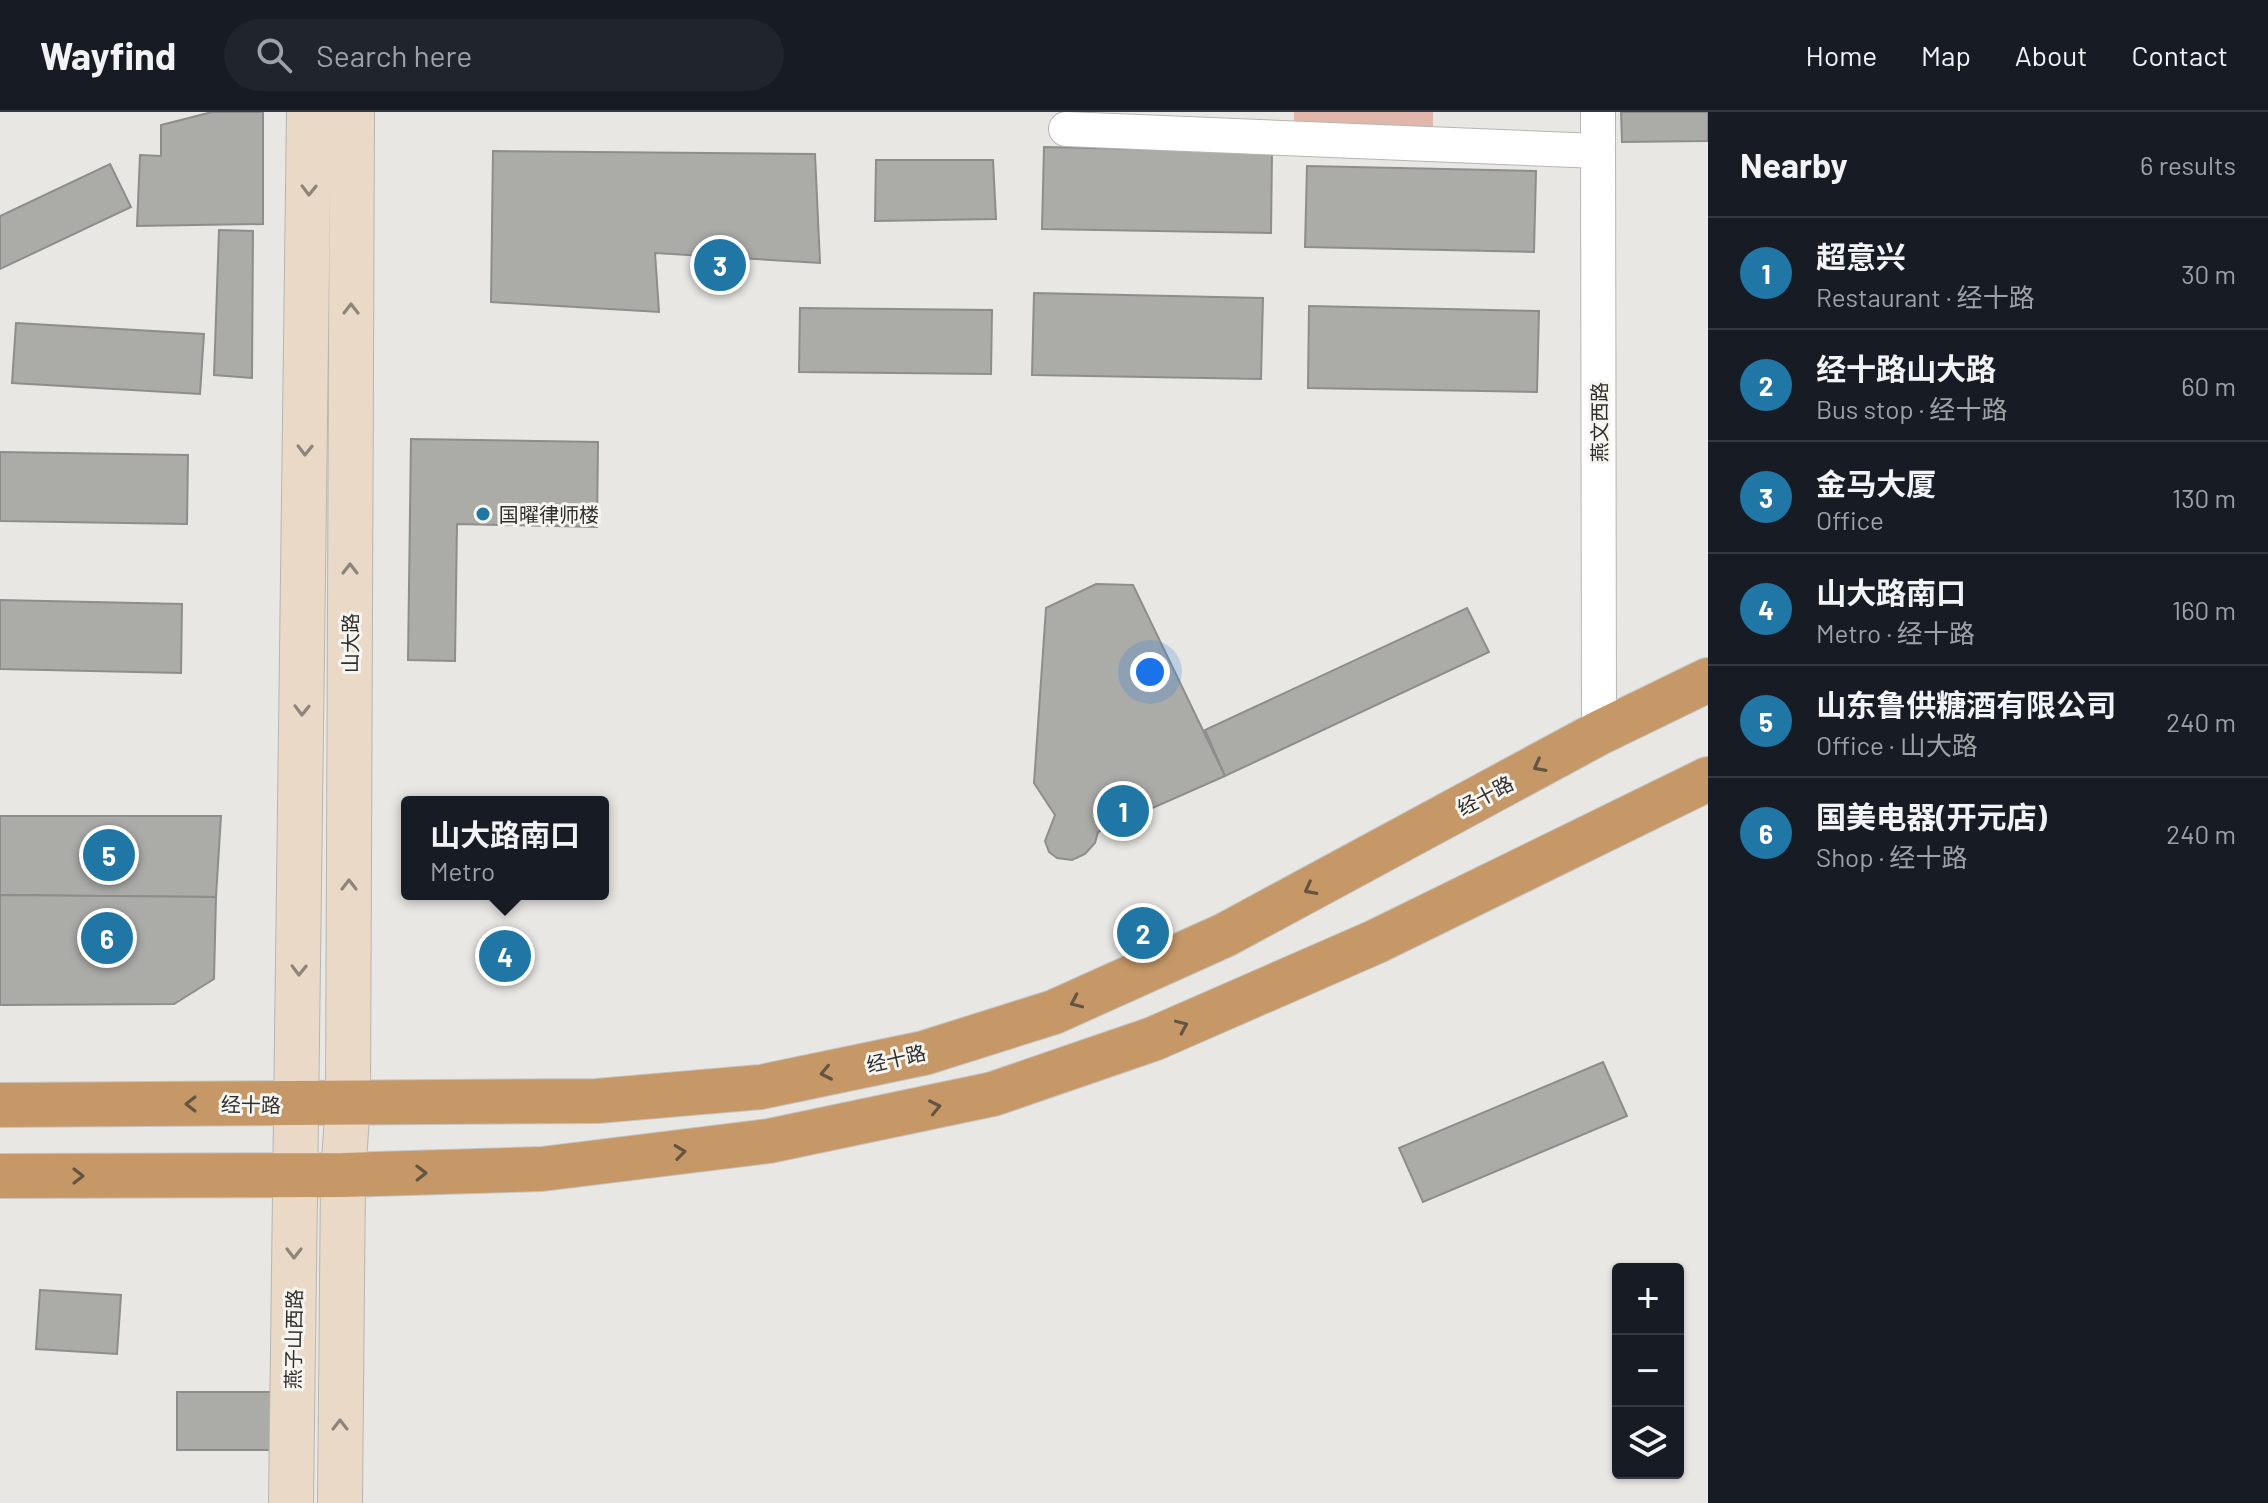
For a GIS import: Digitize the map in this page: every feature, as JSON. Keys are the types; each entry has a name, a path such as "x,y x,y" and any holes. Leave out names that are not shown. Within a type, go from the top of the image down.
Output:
{"highway":[{"name":"经十路","path":"0,1105 597,1101 761,1087 924,1053 1054,1012 1225,935 1599,733 1708,680"},
{"path":"0,1176 343,1175 542,1169 769,1141 993,1094 1153,1039 1375,942 1708,779"}],"main road":[{"path":"294,1175 309,112"},
{"name":"山大路","path":"343,1175 348,1103 352,112"},
{"name":"燕子山西路","path":"291,1503 294,1175"},
{"path":"340,1503 343,1175"}],"street":[{"name":"燕文西路","path":"1598,112 1599,733"},
{"path":"1066,129 1286,125 1598,151"}],"shaded area":[{"path":"1294,112 1433,112 1433,129 1294,126"}],"building":[{"path":"212,112 263,112 263,224 137,226 140,155 161,156 161,125"},
{"path":"1621,112 1708,112 1708,141 1622,142"},
{"path":"1044,147 1272,152 1271,233 1042,229"},
{"path":"493,151 815,154 820,263 655,253 659,312 491,302"},
{"path":"876,160 993,160 996,219 875,221"},
{"path":"110,164 131,207 0,269 0,216"},
{"path":"1307,166 1536,171 1534,252 1305,247"},
{"path":"219,230 253,231 252,378 214,375"},
{"path":"1034,293 1263,298 1261,379 1032,375"},
{"path":"1309,306 1539,311 1537,392 1308,388"},
{"path":"800,308 992,310 991,374 799,372"},
{"path":"16,323 204,334 200,394 12,383"},
{"path":"411,439 598,442 597,527 457,524 455,661 408,660"},
{"path":"0,452 188,455 187,524 0,521"},
{"path":"1096,584 1133,585 1225,776 1098,832 1095,843 1085,854 1072,860 1057,858 1049,852 1045,841 1055,815 1034,783 1046,608"},
{"path":"0,600 182,604 181,673 0,669"},
{"path":"1467,608 1489,652 1225,776 1205,730"},
{"path":"0,816 221,816 216,897 0,895"},
{"path":"0,895 216,897 214,979 174,1004 0,1005"},
{"path":"1603,1062 1627,1116 1423,1202 1399,1148"},
{"path":"40,1290 121,1295 117,1354 36,1349"},
{"path":"177,1392 273,1392 273,1450 177,1450"}],"place":[{"name":"金马大厦","path":"720,265"},
{"name":"国曜律师楼","path":"483,514"},
{"name":"超意兴","path":"1123,811"},
{"name":"山东鲁供糖酒有限公司","path":"109,855"},
{"name":"经十路山大路","path":"1143,933"},
{"name":"国美电器(开元店)","path":"107,938"},
{"name":"山大路南口","path":"505,956"}]}
